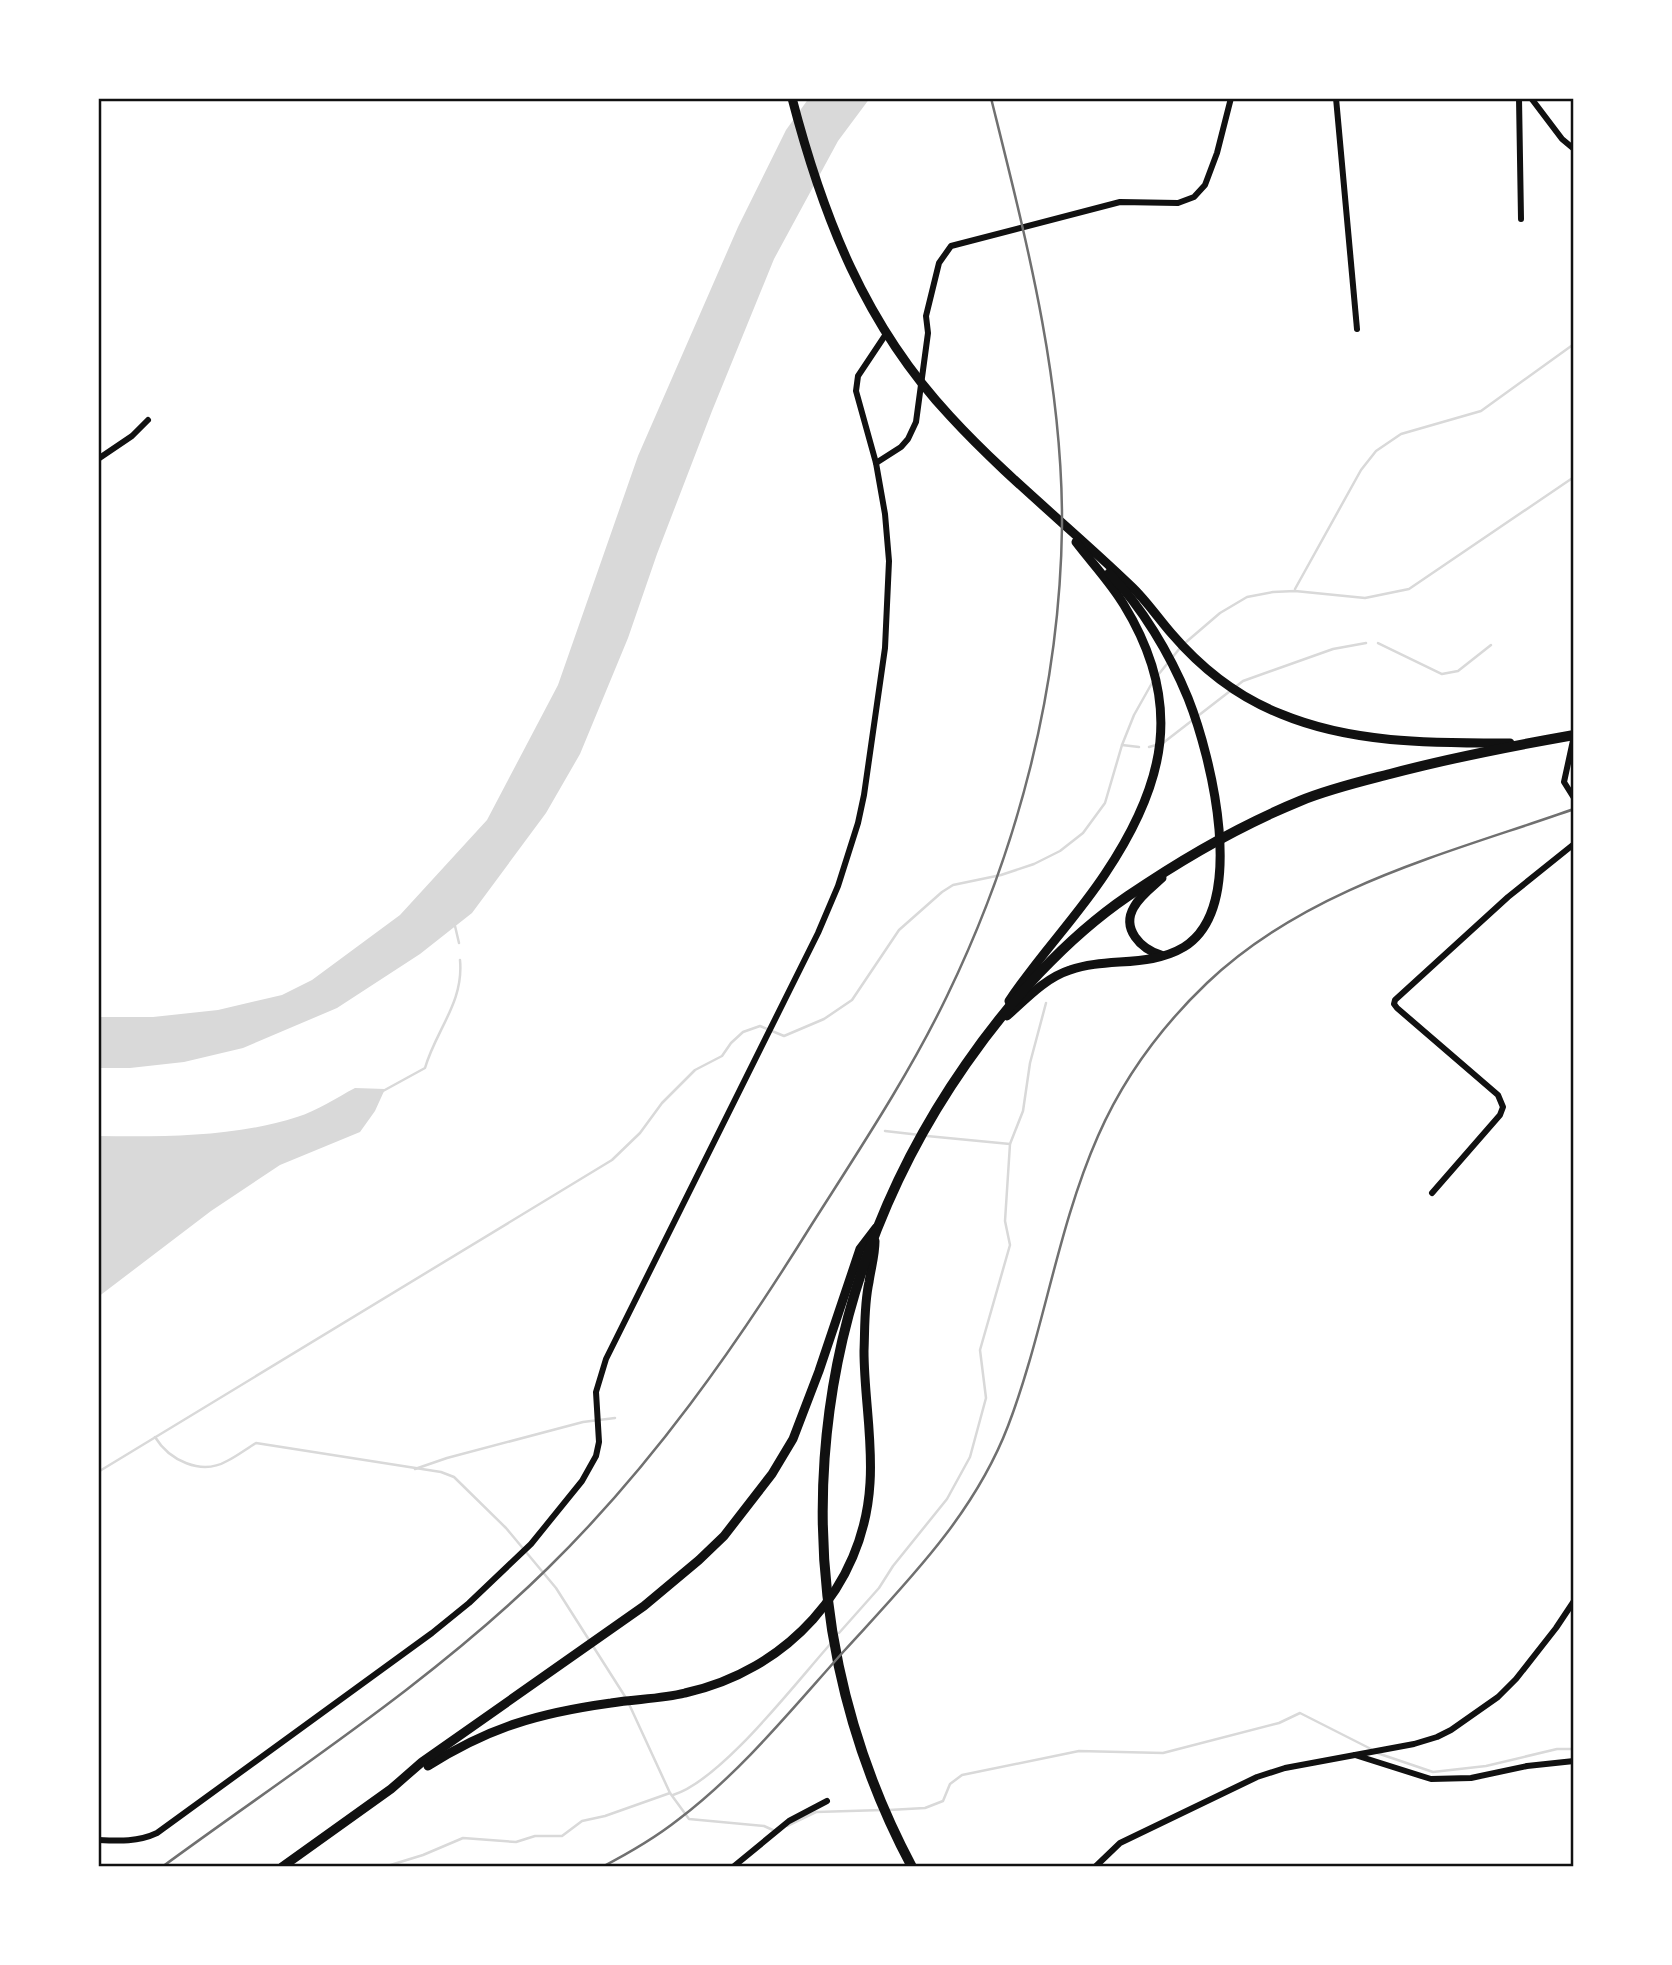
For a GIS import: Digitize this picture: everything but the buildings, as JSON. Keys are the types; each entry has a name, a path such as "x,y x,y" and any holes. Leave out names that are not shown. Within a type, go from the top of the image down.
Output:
{"main road":[{"path":"792,98 805,148 828,215 859,287 903,360 948,415 1062,524 1133,587 1200,664 1225,684 1262,706 1284,716 1322,727 1368,736 1440,743 1526,743"},
{"path":"986,1035 1044,984 1070,970 1130,963 1184,947 1200,932 1212,913 1219,887 1218,830 1214,802 1204,750 1187,697 1152,630 1113,577 1062,524"},
{"path":"912,1867 869,1772 847,1698 828,1603 823,1534 825,1451 838,1348 853,1291 902,1168 922,1132 1020,984 1105,875 1141,814 1160,746 1161,709 1155,677 1140,636 1123,603 1062,524"},
{"path":"986,1035 1026,987 1125,898 1220,839 1302,800 1346,785 1526,743 1574,736"},
{"path":"1163,955 1147,949 1136,939 1131,929 1130,917 1134,906 1175,866"},
{"path":"391,1789 422,1762 644,1606 699,1560 732,1527 772,1474 793,1439 860,1249 876,1228"},
{"path":"282,1867 391,1789 463,1744 488,1732 546,1714 683,1694 717,1685 758,1666 781,1650 808,1625 829,1600 846,1573 864,1522 870,1484 864,1312 875,1254 876,1228"}],"street":[{"path":"876,463 901,447 916,422 928,333 926,316 939,263 951,246 1120,202 1178,202 1194,197 1205,185 1217,153 1231,98"},
{"path":"1336,98 1357,329"},
{"path":"1519,98 1521,219"},
{"path":"1531,98 1562,139 1574,149"},
{"path":"98,1840 130,1841 145,1839 157,1833 432,1633 520,1556 582,1481 596,1456 599,1426 596,1392 606,1359 818,933 838,886 858,823 885,648 888,561 885,514 876,463 856,391 858,376 886,334"},
{"path":"98,459 132,436 148,419"},
{"path":"1574,736 1564,782 1574,798"},
{"path":"1432,1193 1500,1115 1503,1107 1498,1095 1397,1008 1395,1000 1508,897 1574,844"},
{"path":"1095,1867 1120,1843 1256,1777 1284,1768 1414,1744 1451,1730 1498,1697 1533,1658 1574,1601"},
{"path":"1353,1755 1431,1779 1471,1778 1527,1766 1574,1761"},
{"path":"733,1867 789,1821 827,1801"}],"shaded area":[{"path":"809,98 870,98 838,141 774,259 712,411 628,638 580,754 546,813 472,913 420,954 337,1008 243,1048 184,1062 130,1068 98,1068 98,1017 153,1017 218,1010 282,995 312,980 400,915 487,820 558,685 638,456 738,227 786,130"},
{"path":"355,1088 385,1089 375,1111 360,1132 280,1165 211,1211 98,1297 98,1136 173,1136 249,1129 304,1114"}],"waterway":[{"path":"1295,589 1361,470 1376,451 1401,434 1481,411 1574,344"},
{"path":"1185,643 1220,613 1247,597 1295,591 1365,598 1409,589 1574,477"},
{"path":"1163,743 1243,681 1333,649 1366,643"},
{"path":"1378,643 1442,674 1458,671 1491,645"},
{"path":"1158,675 1180,648"},
{"path":"98,1472 612,1160 640,1133 662,1103 695,1070 722,1056 743,1032 760,1026 784,1036 824,1019 852,1000 899,930 942,892 953,885 1001,875 1034,864 1060,851 1083,833 1105,803 1122,745 1134,715 1152,683"},
{"path":"1122,745 1139,747"},
{"path":"1149,747 1156,745"},
{"path":"455,926 459,943"},
{"path":"383,1091 425,1068 454,1003 460,960"},
{"path":"839,1633 879,1588 893,1566 947,1499 970,1457 986,1398 980,1350 1010,1245 1005,1221 1010,1144 1023,1111 1030,1063 1046,1003"},
{"path":"885,1131 920,1135"},
{"path":"927,1136 1010,1144"},
{"path":"415,1469 583,1422 615,1418"},
{"path":"155,1437 168,1453 196,1466 217,1465 256,1443 441,1472 454,1477 506,1528 556,1588 626,1698"},
{"path":"673,1795 692,1786 736,1750 833,1641"},
{"path":"629,1704 670,1793 689,1819 764,1826 775,1831"},
{"path":"889,1810 925,1808 943,1801 950,1784 962,1775 1079,1751 1163,1753 1279,1723 1300,1713 1371,1749"},
{"path":"1377,1753 1433,1772 1486,1766 1557,1749 1574,1749"},
{"path":"384,1867 423,1855 463,1838 516,1842 535,1836 562,1836 582,1821 605,1816 670,1793"},
{"path":"787,1826 816,1812 883,1810"}],"railway":[{"path":"162,1867 361,1724 457,1649 503,1610 586,1529 657,1447 753,1316 883,1112 947,996 995,883 1030,767 1053,648 1062,526 1061,471 1049,363 1029,257 991,98"},
{"path":"602,1867 670,1826 724,1781 915,1573 958,1518 994,1458 1008,1426 1021,1390 1072,1207 1098,1136 1119,1094 1174,1017 1207,983 1247,950 1289,922 1334,898 1428,859 1574,809"}]}
